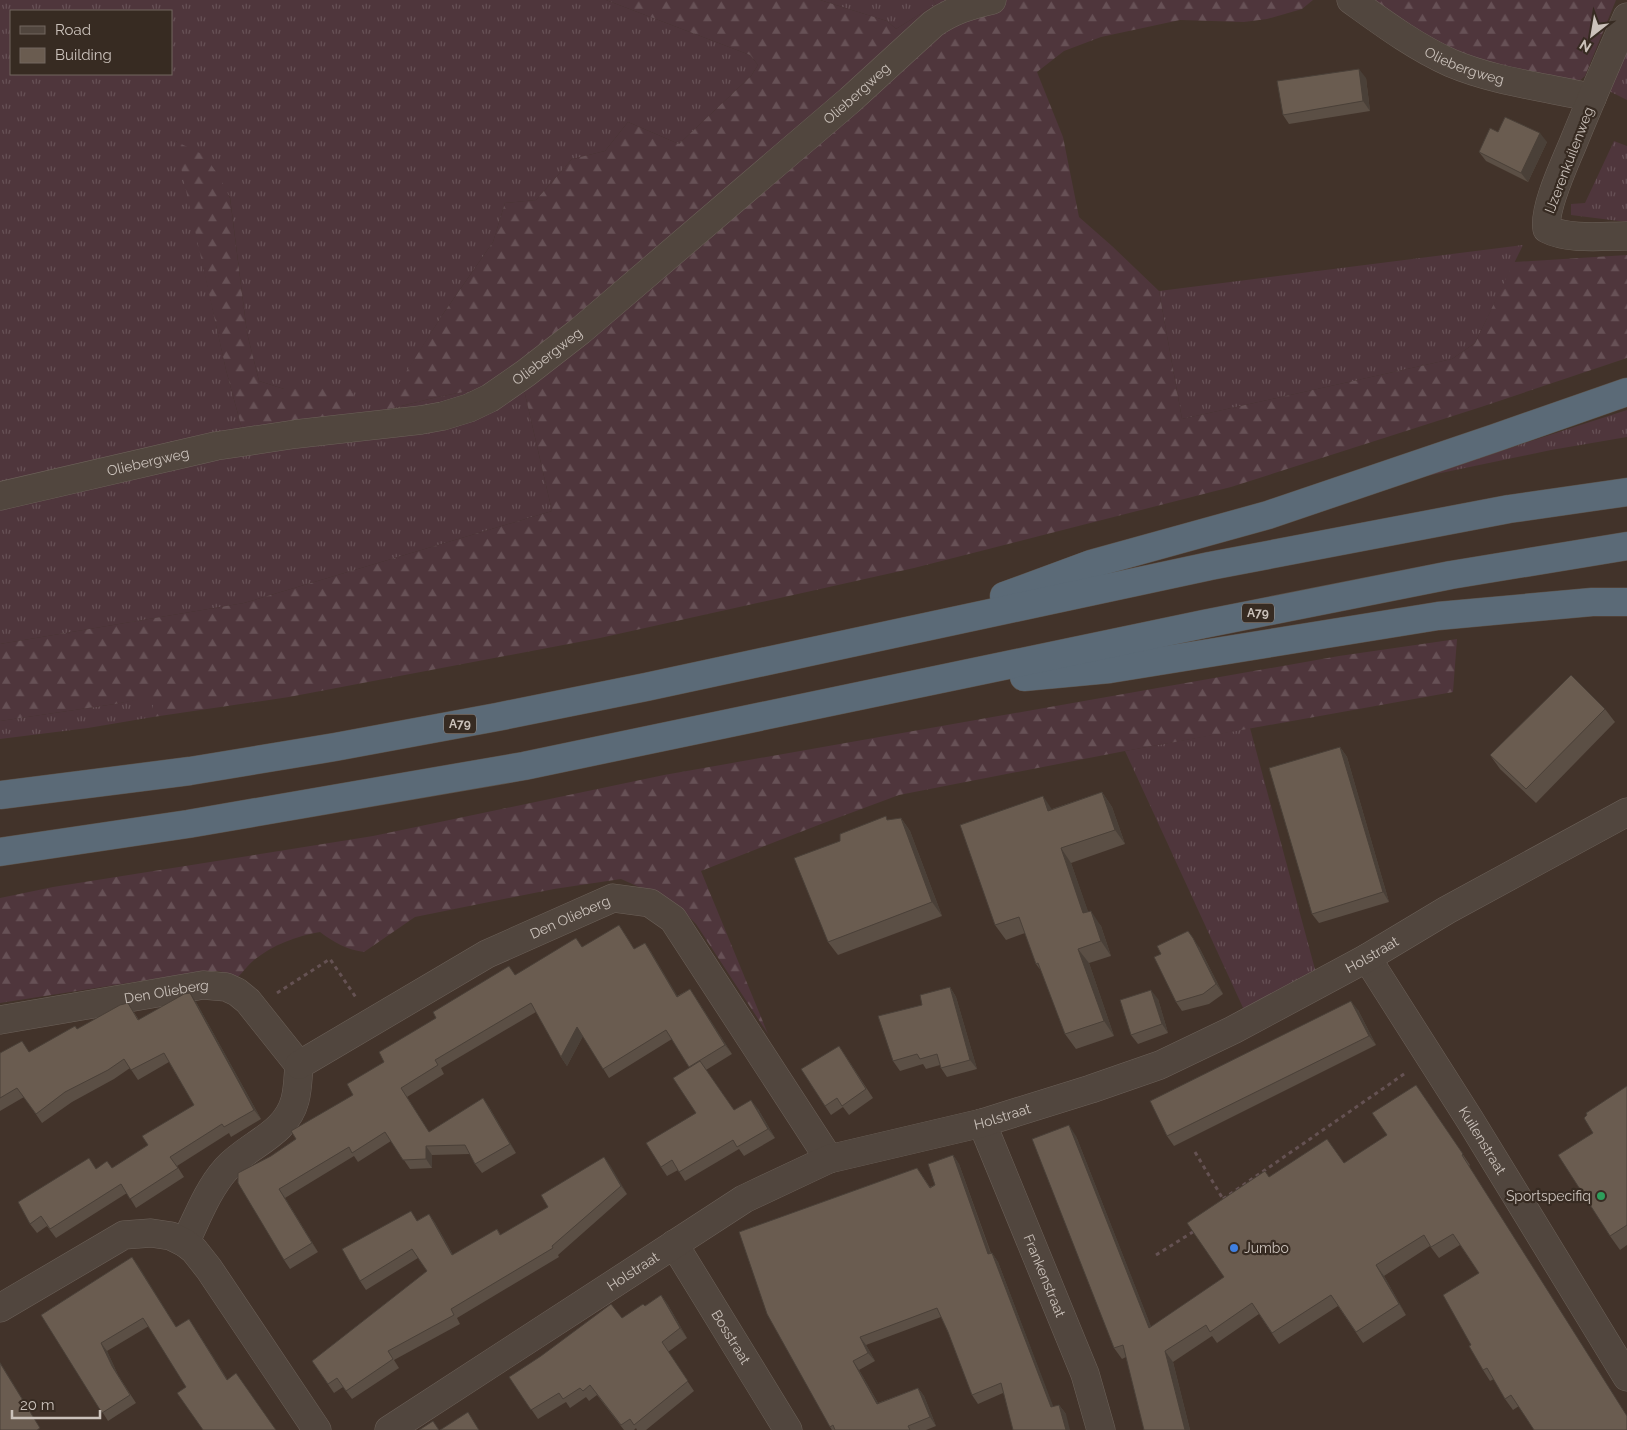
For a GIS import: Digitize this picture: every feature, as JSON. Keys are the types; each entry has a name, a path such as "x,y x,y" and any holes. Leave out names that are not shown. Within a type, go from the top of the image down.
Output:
{"highway":[{"name":"A79","path":"916,629 1090,564 1268,514 1627,392"},
{"name":"A79","path":"0,795 190,771 497,717 1220,564 1509,509 1627,492"},
{"name":"A79","path":"0,852 198,823 524,766 1204,624 1451,575 1627,546"},
{"name":"A79","path":"890,690 1110,669 1438,616 1592,602 1627,602"}],"street":[{"name":"Oliebergweg","path":"0,496 216,446 443,416 469,408 490,398 526,374 580,332 850,100 933,24 957,9 992,0"},
{"name":"Oliebergweg","path":"1351,0 1404,37 1451,63 1495,77 1592,98"},
{"name":"IJzerenkuilenweg","path":"1627,16 1560,176 1547,215 1547,229 1555,233 1627,236"},
{"name":"Holstraat","path":"389,1430 744,1199 829,1159 982,1123 1086,1091 1160,1065 1233,1030 1366,958 1448,910 1627,812"},
{"name":"Den Olieberg","path":"0,1020 203,985 226,987 237,992 253,1008 299,1065 487,954 613,898 650,904 673,919 829,1159"},
{"name":"Kuilenstraat","path":"1366,958 1470,1120 1627,1378"},
{"path":"185,1243 202,1206 224,1171 238,1156 274,1132 285,1121 295,1100 299,1065"},
{"name":"Frankenstraat","path":"982,1123 1085,1374 1101,1430"},
{"path":"0,1308 124,1235 151,1233 171,1236 194,1250 209,1269 317,1430"},
{"name":"Bosstraat","path":"674,1244 788,1430"}],"path":[{"path":"253,1008 330,959 372,1022"},
{"path":"1223,1199 1430,1056"},
{"path":"1195,1152 1226,1204"},
{"path":"1156,1255 1200,1228"}],"green space":[{"path":"0,0 606,0 750,55 758,65 751,76 679,144 628,122 605,151 572,159 536,200 505,203 493,242 443,314 382,411 437,397 522,381 552,511 244,603 0,644","holes":["176,141 230,197 247,333 259,381 284,389 311,389 242,429 226,370"]},
{"path":"606,0 820,0 887,21 896,29 936,4 933,0 1313,0 1302,9 1267,19 1244,22 1180,20 1101,37 1064,51 1037,72 1063,137 1079,217 1159,291 1182,419 1452,359 1475,343 1514,262 1627,255 1627,358 1231,487 914,568 600,638 289,697 153,717 153,697 0,721 0,644 244,603 552,511 522,381 437,397 381,411 443,314 493,242 505,203 536,200 572,159 605,151 628,122 679,144 751,76 758,65 750,55"},
{"path":"820,0 933,0 936,4 896,29 887,21"},
{"path":"1372,0 1616,0 1585,76 1576,84 1465,68"},
{"path":"1627,36 1627,100 1605,89"},
{"path":"175,141 204,155 219,176 230,198 247,333 259,381 284,389 311,389 347,384 354,395 357,418 242,429 226,370"},
{"path":"1614,141 1627,146 1627,222 1571,215 1571,204 1585,203"},
{"path":"1523,245 1475,343 1452,359 1182,419 1159,291"},
{"path":"1627,410 1627,437 1551,450 1417,478"},
{"path":"1457,639 1453,692 1125,751 899,795 701,871 768,1034 696,924 675,903 621,879 554,889 415,917 364,952 340,945 320,932 302,936 269,950 254,960 238,977 219,971 160,978 0,1003 0,898 53,887 373,836 664,775 1339,656"},
{"path":"153,696 153,717 88,728 0,739 0,721 115,704"},
{"path":"1250,728 1316,973 1245,1012 1125,751"}],"building":[{"path":"1359,69 1363,101 1283,115 1277,81"},
{"path":"1505,117 1540,133 1521,173 1479,152 1490,128 1498,132"},
{"path":"1571,675 1605,709 1526,789 1490,755"},
{"path":"1340,747 1383,892 1312,914 1269,768"},
{"path":"1102,792 1115,830 1061,848 1083,913 1091,911 1101,941 1078,949 1104,1021 1065,1034 1019,917 995,925 960,825 1043,796 1048,811"},
{"path":"886,816 887,820 901,818 932,902 828,942 794,858 840,841 840,834"},
{"path":"619,925 634,949 645,943 677,997 690,989 725,1045 689,1067 666,1030 603,1069 577,1027 561,1057 531,1003 435,1060 438,1065 401,1088 429,1132 483,1098 510,1144 475,1164 465,1145 426,1146 426,1159 403,1160 385,1132 352,1153 349,1147 279,1189 312,1243 284,1260 238,1183 238,1173 271,1156 296,1139 291,1131 353,1095 347,1084 384,1062 379,1052 436,1018 433,1012 509,966 515,975 576,938 582,947"},
{"path":"1188,931 1216,984 1203,994 1176,1002 1154,957 1161,954 1157,946"},
{"path":"950,987 970,1060 941,1068 937,1054 920,1059 917,1054 893,1061 878,1016 922,1005 920,995"},
{"path":"1151,990 1162,1024 1131,1035 1120,1000"},
{"path":"190,993 254,1110 224,1127 222,1124 170,1157 178,1168 130,1199 121,1184 50,1229 41,1216 30,1224 18,1202 89,1158 96,1169 107,1161 112,1168 148,1145 142,1136 194,1105 164,1053 131,1070 124,1059 108,1070 65,1092 36,1114 17,1088 0,1098 0,1053 22,1041 29,1052 75,1026 77,1029 120,1005 128,1003 138,1020 184,994"},
{"path":"1351,1001 1369,1036 1167,1136 1150,1101"},
{"path":"839,1046 866,1089 842,1106 837,1098 825,1106 801,1069"},
{"path":"700,1061 734,1110 751,1100 768,1129 737,1147 733,1140 679,1172 672,1160 661,1167 646,1143 696,1113 673,1078"},
{"path":"1416,1085 1463,1154 1627,1416 1627,1430 1534,1430 1511,1395 1505,1399 1487,1368 1483,1370 1443,1295 1479,1273 1453,1234 1431,1247 1424,1235 1376,1265 1399,1304 1356,1332 1331,1295 1272,1333 1252,1303 1210,1332 1206,1325 1165,1351 1185,1430 1144,1430 1123,1345 1114,1348 1032,1139 1069,1125 1149,1328 1224,1277 1187,1223 1265,1171 1269,1177 1327,1139 1344,1163 1387,1135 1372,1113"},
{"path":"1627,1086 1627,1225 1610,1236 1558,1155 1593,1133 1584,1118 1587,1115 1586,1113"},
{"path":"953,1155 988,1254 992,1253 1051,1407 1059,1405 1066,1430 1013,1430 1001,1383 972,1395 937,1308 860,1337 868,1353 853,1361 877,1404 918,1388 930,1417 908,1426 910,1430 835,1430 833,1425 830,1427 767,1314 739,1232 917,1168 930,1188 935,1185 928,1164"},
{"path":"604,1157 621,1186 552,1246 553,1248 451,1309 454,1315 388,1351 393,1359 346,1391 337,1378 328,1384 312,1361 427,1271 412,1249 360,1281 342,1249 411,1211 417,1221 429,1214 452,1255 497,1229 500,1235 548,1207 541,1195"},
{"path":"132,1257 176,1327 189,1319 227,1380 236,1373 276,1430 203,1430 177,1393 186,1387 143,1318 101,1343 112,1366 130,1395 102,1413 41,1315"},
{"path":"661,1295 680,1328 662,1342 688,1381 634,1425 630,1419 621,1425 590,1385 583,1391 580,1388 563,1399 559,1393 531,1410 509,1377 541,1356 611,1304 622,1318"},
{"path":"0,1363 40,1428 37,1430 0,1430"},
{"path":"468,1412 479,1430 440,1430"},
{"path":"433,1421 439,1430 419,1430"}],"place":[{"name":"Sportspecifiq","path":"1601,1196"},
{"name":"Jumbo","path":"1234,1248"}]}
